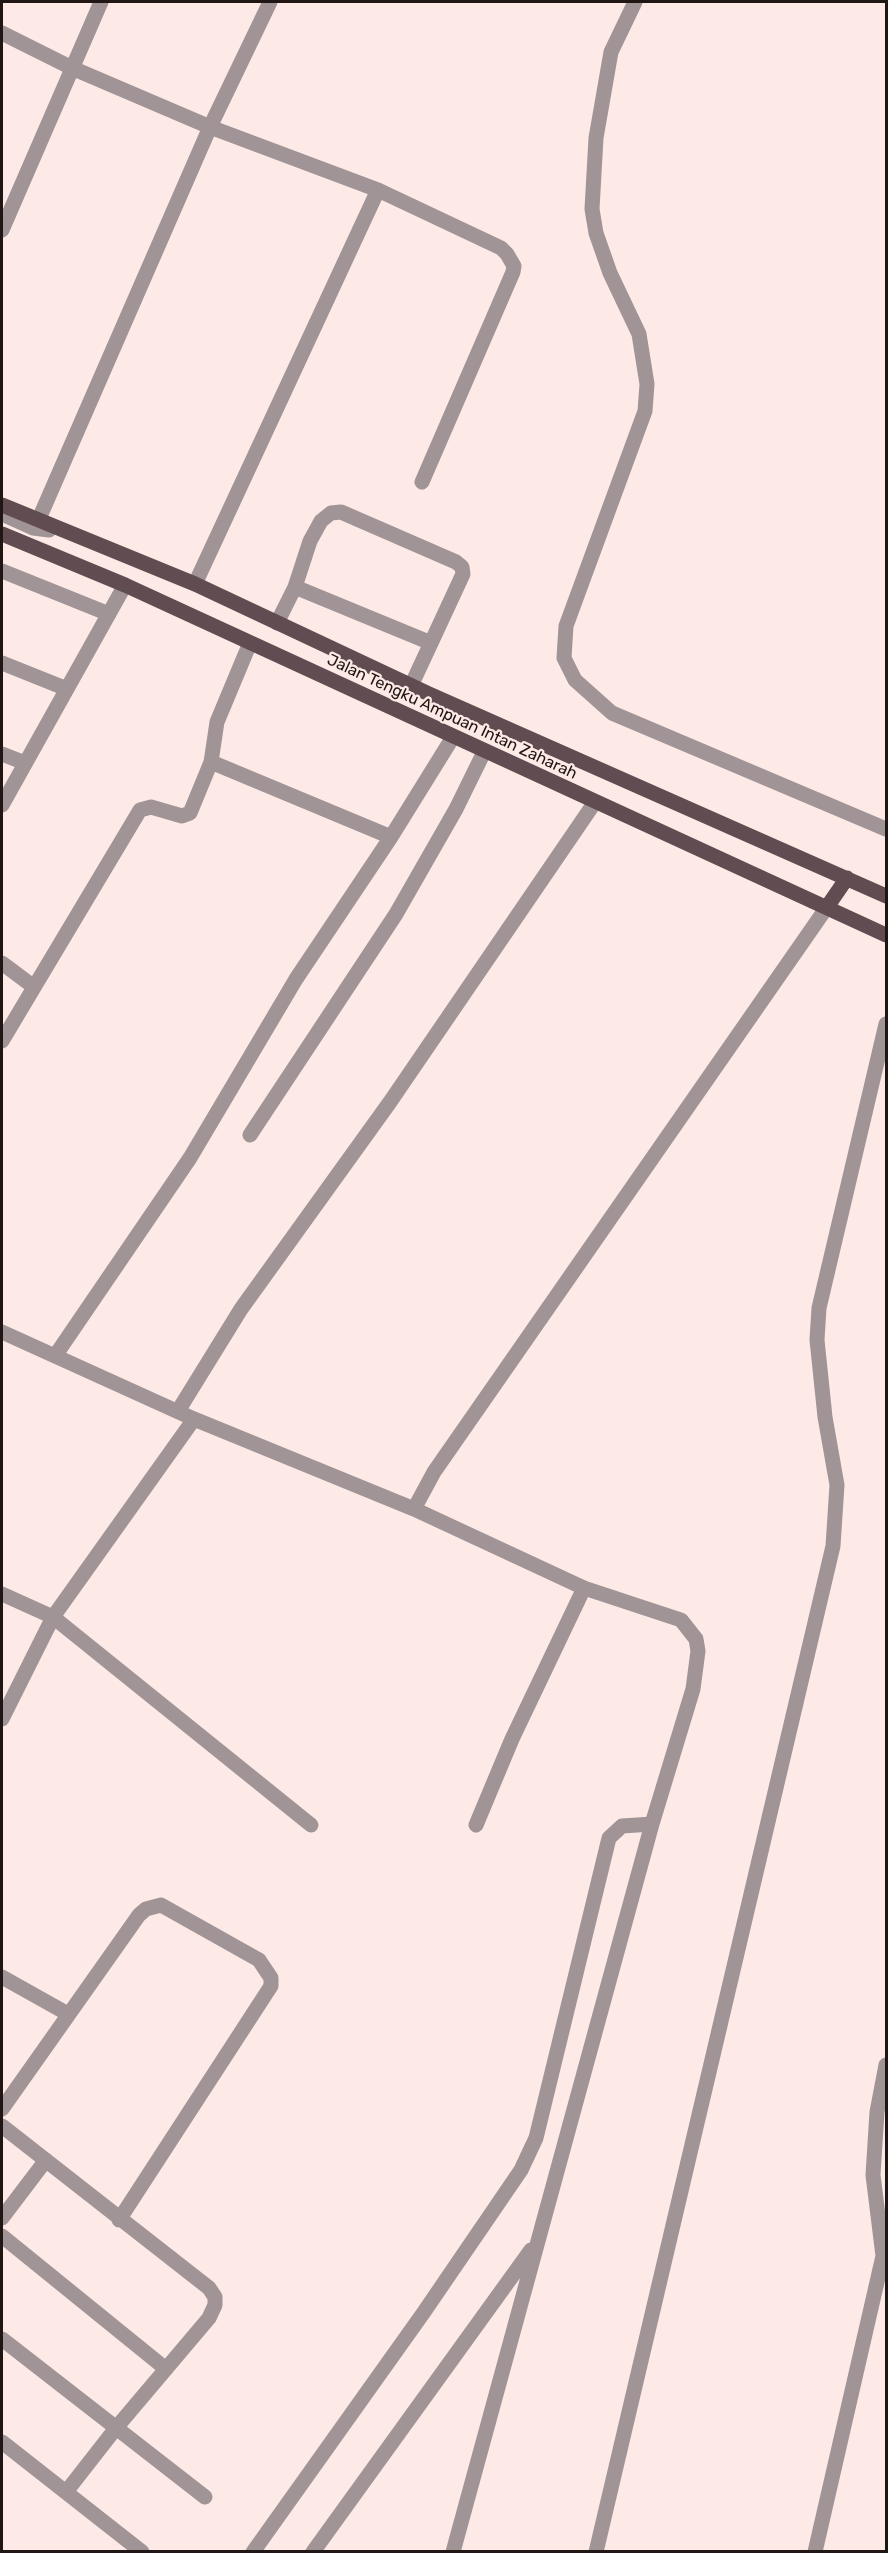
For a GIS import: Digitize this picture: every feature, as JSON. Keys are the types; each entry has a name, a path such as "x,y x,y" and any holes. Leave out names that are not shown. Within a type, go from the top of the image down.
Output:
{"main road":[{"name":"Jalan Tengku Ampuan Intan Zaharah","path":"2,505 195,584 411,686 886,896"},
{"name":"Jalan Tengku Ampuan Intan Zaharah","path":"2,534 125,585 886,935"},
{"path":"827,907 847,878"}],"street":[{"path":"2,230 101,2"},
{"path":"38,521 210,127 270,2"},
{"path":"634,2 611,52 596,138 592,209 596,233 610,273 639,334 647,384 645,411 566,626 564,658 575,680 612,713 886,829"},
{"path":"2,33 72,68 210,127 378,190 501,248 514,266 422,482"},
{"path":"195,584 378,190"},
{"path":"277,622 295,587 310,541 321,521 331,513 341,512 456,562 462,567 463,574 411,686"},
{"path":"2,514 41,531 58,529"},
{"path":"2,571 109,614"},
{"path":"2,805 125,585"},
{"path":"295,587 430,643"},
{"path":"2,1041 140,810 151,807 182,816 190,813 212,762 217,722 250,643"},
{"path":"2,663 67,689"},
{"path":"55,1356 190,1158 296,979 391,837 453,737"},
{"path":"250,1135 396,914 456,809 484,752"},
{"path":"2,754 25,764"},
{"path":"212,762 391,837"},
{"path":"178,1411 241,1309 390,1102 595,802"},
{"path":"414,1509 434,1472 827,907"},
{"path":"2,963 34,987"},
{"path":"596,2552 833,1546 837,1485 824,1406 817,1340 819,1308 886,1024"},
{"path":"2,1332 194,1419 414,1509 584,1588 681,1620 696,1640 698,1651 693,1689 652,1824 453,2552"},
{"path":"2,1719 53,1617 194,1419"},
{"path":"476,1825 512,1739 584,1588"},
{"path":"2,1594 53,1617 311,1825"},
{"path":"253,2552 424,2312 521,2170 536,2138 609,1838 622,1826 652,1824"},
{"path":"2,2109 139,1915 153,1906 161,1905 259,1960 271,1978 271,1986 119,2220"},
{"path":"2,1977 69,2014"},
{"path":"815,2552 884,2256 873,2163 877,2112 886,2065"},
{"path":"2,2126 119,2220 210,2288 215,2297 215,2306 209,2318 116,2428 66,2492"},
{"path":"2,2218 46,2160"},
{"path":"2,2236 166,2369"},
{"path":"313,2552 536,2242"},
{"path":"2,2339 205,2497"},
{"path":"2,2442 142,2552"}]}
